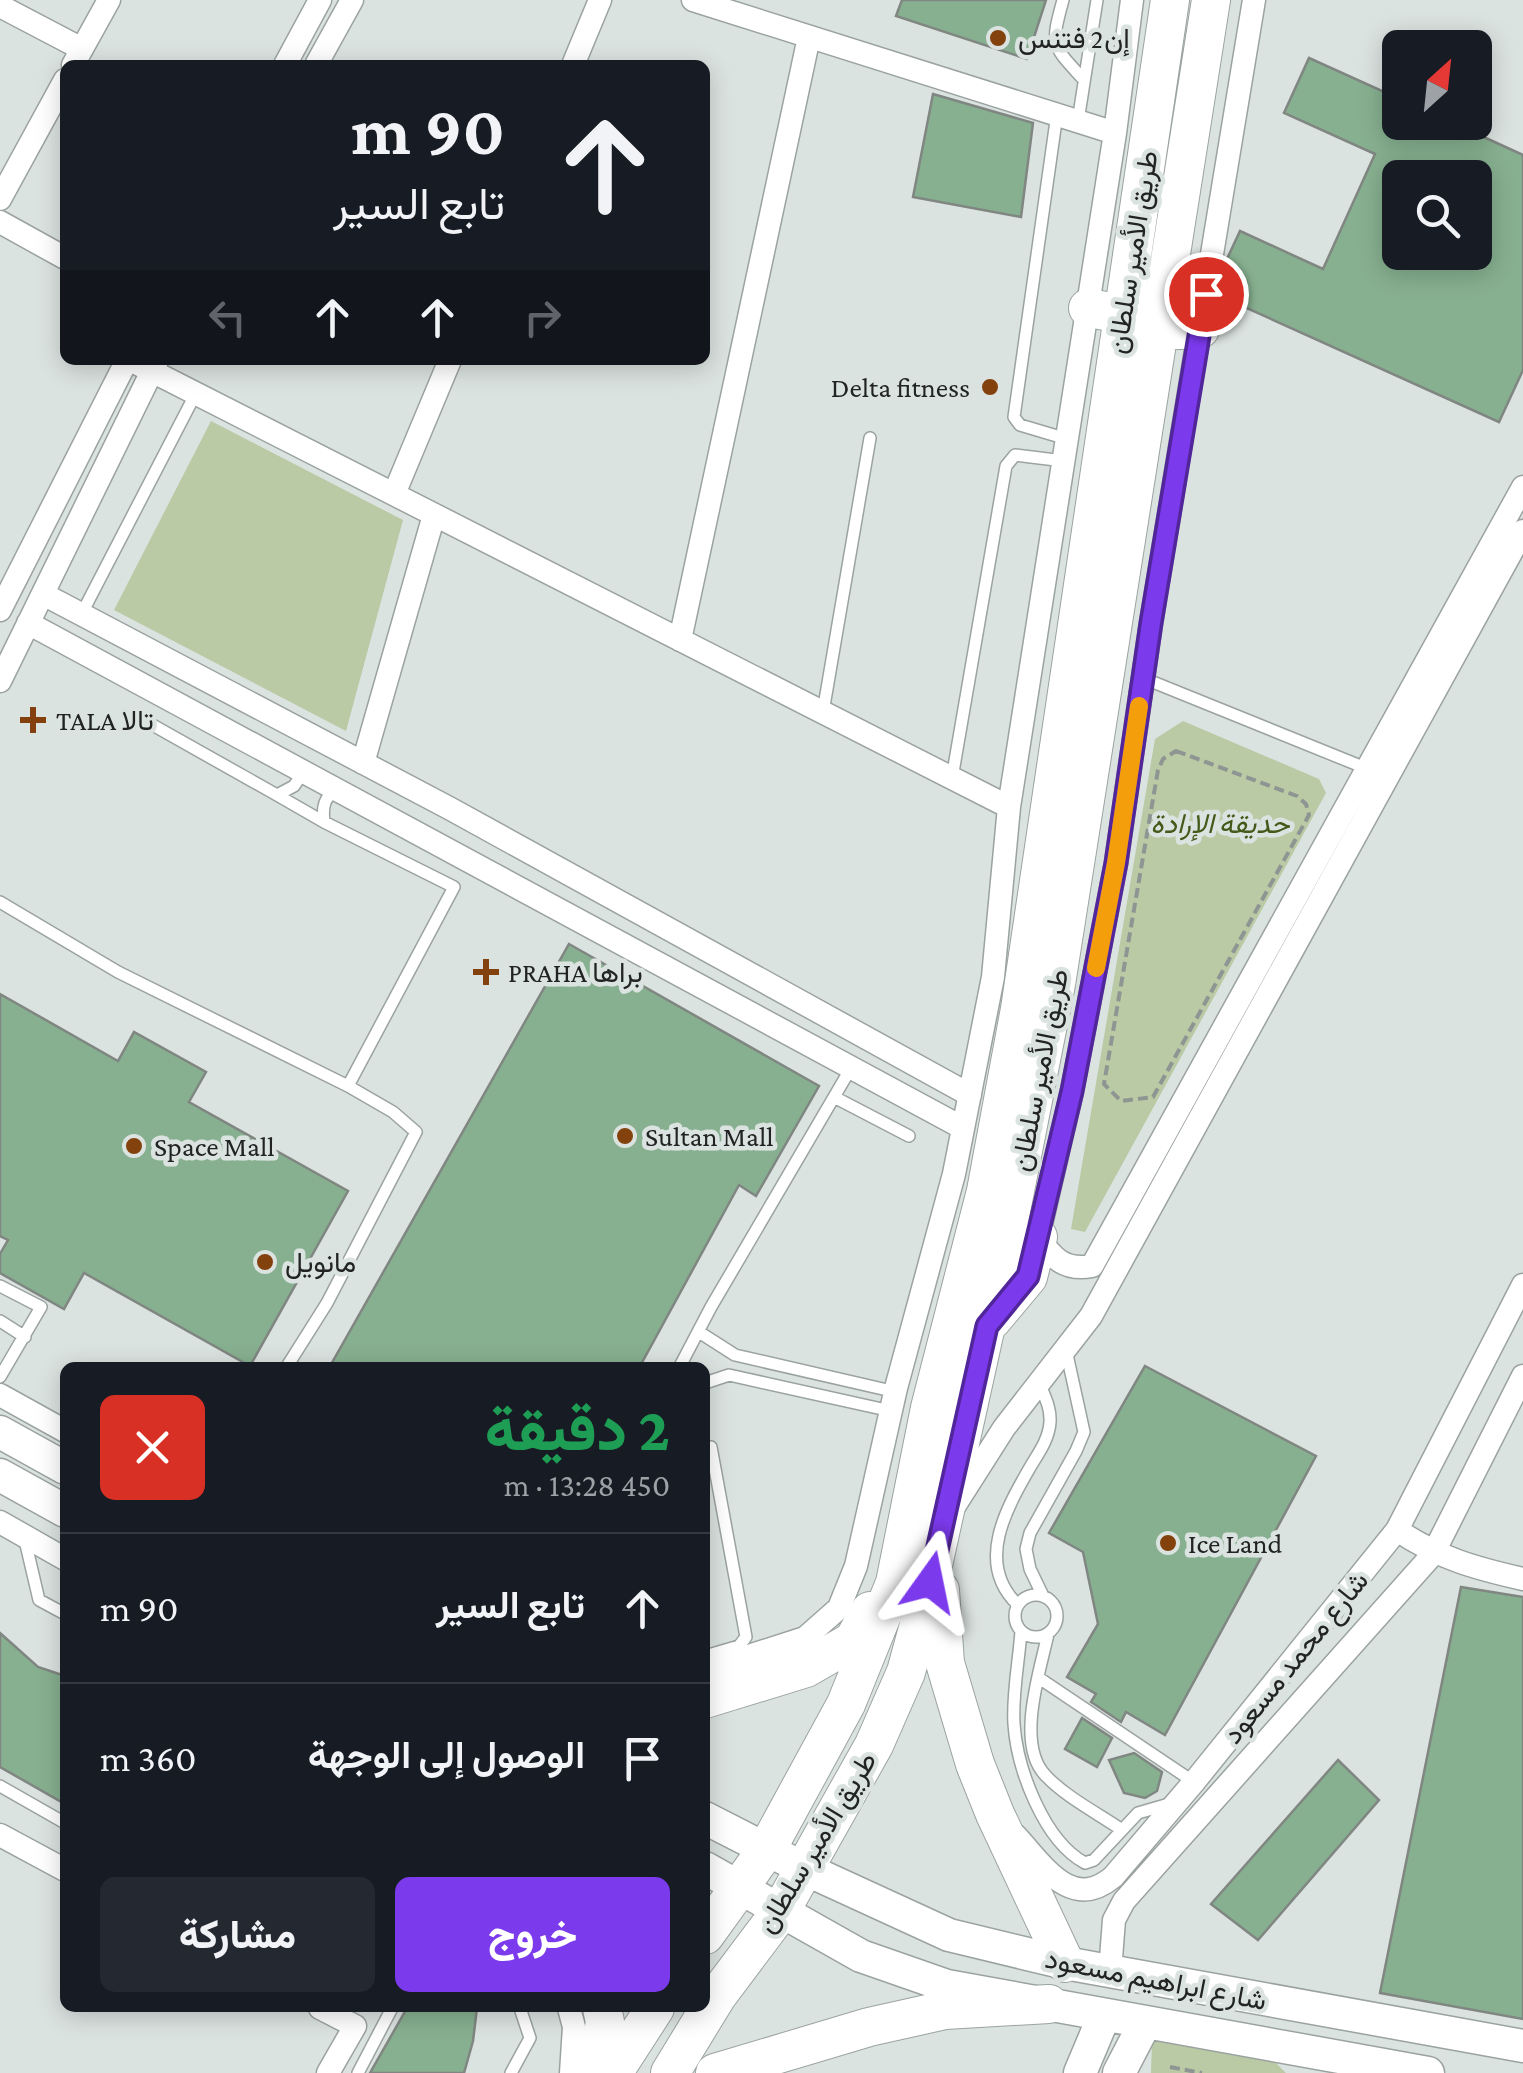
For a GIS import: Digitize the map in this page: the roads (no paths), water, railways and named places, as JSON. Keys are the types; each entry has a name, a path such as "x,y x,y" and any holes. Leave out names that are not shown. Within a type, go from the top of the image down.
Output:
{"main road":[{"name":"طريق الأمير سلطان","path":"710,1928 767,1849 846,1704 895,1584 924,1525 987,1326 1036,1090 1074,757 1105,311 1170,0"},
{"name":"طريق الأمير سلطان","path":"710,2009 780,1912 892,1708 924,1610 930,1408 986,1191 1074,757 1159,331 1211,0"},
{"path":"1159,331 1200,329"},
{"path":"987,1326 1028,1276 1038,1238"},
{"path":"0,1432 60,1465"},
{"path":"0,1475 60,1508"},
{"path":"710,1697 806,1668 853,1642 924,1525"},
{"path":"924,1525 940,1590 944,1663 975,1764 1065,1963"},
{"name":"شارع ابراهيم مسعود","path":"710,1820 803,1868 949,1934 1065,1963 1523,2046"},
{"name":"شارع ابراهيم مسعود","path":"710,1871 862,1956 947,1986 1428,2073"},
{"path":"715,2073 869,2027 945,2010 1049,2004"},
{"path":"596,2073 605,2022 603,2012"},
{"path":"613,2073 652,2012"},
{"name":"طريق الأمير سلطان","path":"670,2073 708,2012"},
{"path":"1080,2073 1104,2016"},
{"path":"1118,2073 1145,2023"}],"street":[{"path":"0,6 78,57 109,0"},
{"path":"288,60 320,0"},
{"path":"319,60 352,0"},
{"path":"574,60 600,0"},
{"path":"693,0 1115,132"},
{"path":"710,1668 805,1638 839,1608 856,1566 893,1401 954,1174 993,977 1010,807 1066,450 1105,311 1115,132 1132,0"},
{"path":"1254,0 1116,863 1072,1091 1038,1238 1052,1258 1064,1266 1092,1266 1523,487"},
{"path":"680,640 809,37"},
{"path":"0,200 60,89"},
{"path":"0,222 60,255"},
{"path":"0,610 126,365"},
{"path":"394,494 448,365"},
{"path":"1,677 155,366 196,393 1010,807"},
{"path":"362,763 434,515"},
{"path":"924,1525 1091,1316 1523,531"},
{"path":"42,594 362,763 970,1095"},
{"path":"28,623 963,1128"},
{"name":"شارع محمد مسعود","path":"996,1814 1059,1882 1074,1890 1102,1886 1113,1876 1397,1530 1523,1285"},
{"name":"شارع محمد مسعود","path":"1110,1971 1114,1920 1124,1901 1433,1554 1523,1376"},
{"path":"0,1394 60,1428"},
{"path":"0,1522 60,1555"},
{"path":"1397,1530 1433,1554 1523,1579"},
{"path":"0,1837 60,1867"},
{"path":"328,2012 355,2026 328,2073"},
{"path":"570,2012 574,2027 571,2073"}],"lane":[{"path":"1063,0 1053,36 1058,51 1084,80"},
{"path":"1066,450 1014,417 1068,118 1084,80 1096,0"},
{"path":"81,615 196,393"},
{"path":"823,712 870,438"},
{"path":"952,778 1006,466 1015,455 1066,450"},
{"path":"1143,678 1368,769"},
{"path":"142,719 324,822 454,887 348,1086"},
{"path":"277,795 294,786 304,771"},
{"path":"324,822 324,803 338,789"},
{"path":"0,902 118,972 348,1086 393,1112 416,1132 327,1303 290,1362"},
{"path":"683,1362 852,1068"},
{"path":"834,1098 909,1136"},
{"path":"0,1286 41,1307 0,1378"},
{"path":"0,1322 25,1337"},
{"path":"698,1332 735,1355 893,1401"},
{"path":"1066,1350 1084,1432 1030,1533 1026,1549 1030,1569 1043,1596 1056,1608 1055,1627 1048,1634 1039,1678 1031,1734 1039,1768 1122,1830"},
{"path":"710,1381 729,1375 893,1401"},
{"path":"1018,1605 1000,1583 996,1550 1007,1507 1047,1438 1050,1410 1039,1380"},
{"path":"710,1654 742,1644 745,1633 711,1447"},
{"path":"24,1535 39,1600 60,1611"},
{"path":"1043,1596 1024,1598 1018,1605 1016,1623 1030,1636 1048,1634"},
{"path":"1022,1631 1013,1718 1015,1734 1026,1777 1046,1825 1073,1857 1085,1863 1094,1860 1138,1813 1176,1802"},
{"path":"1039,1678 1194,1782"},
{"path":"0,1786 60,1819"},
{"path":"358,2073 390,2012"},
{"path":"511,2073 530,2038 521,2012"}],"place":[{"name":"إن2 فتنس","path":"998,38"},
{"name":"Delta fitness","path":"990,387"},
{"name":"TALA تالا","path":"33,720"},
{"name":"PRAHA براها","path":"486,972"},
{"name":"Sultan Mall","path":"625,1136"},
{"name":"Space Mall","path":"134,1146"},
{"name":"مانويل","path":"265,1262"},
{"name":"Ice Land","path":"1168,1543"}],"park label":[{"name":"حديقة الإرادة","path":"1220,823"}]}
